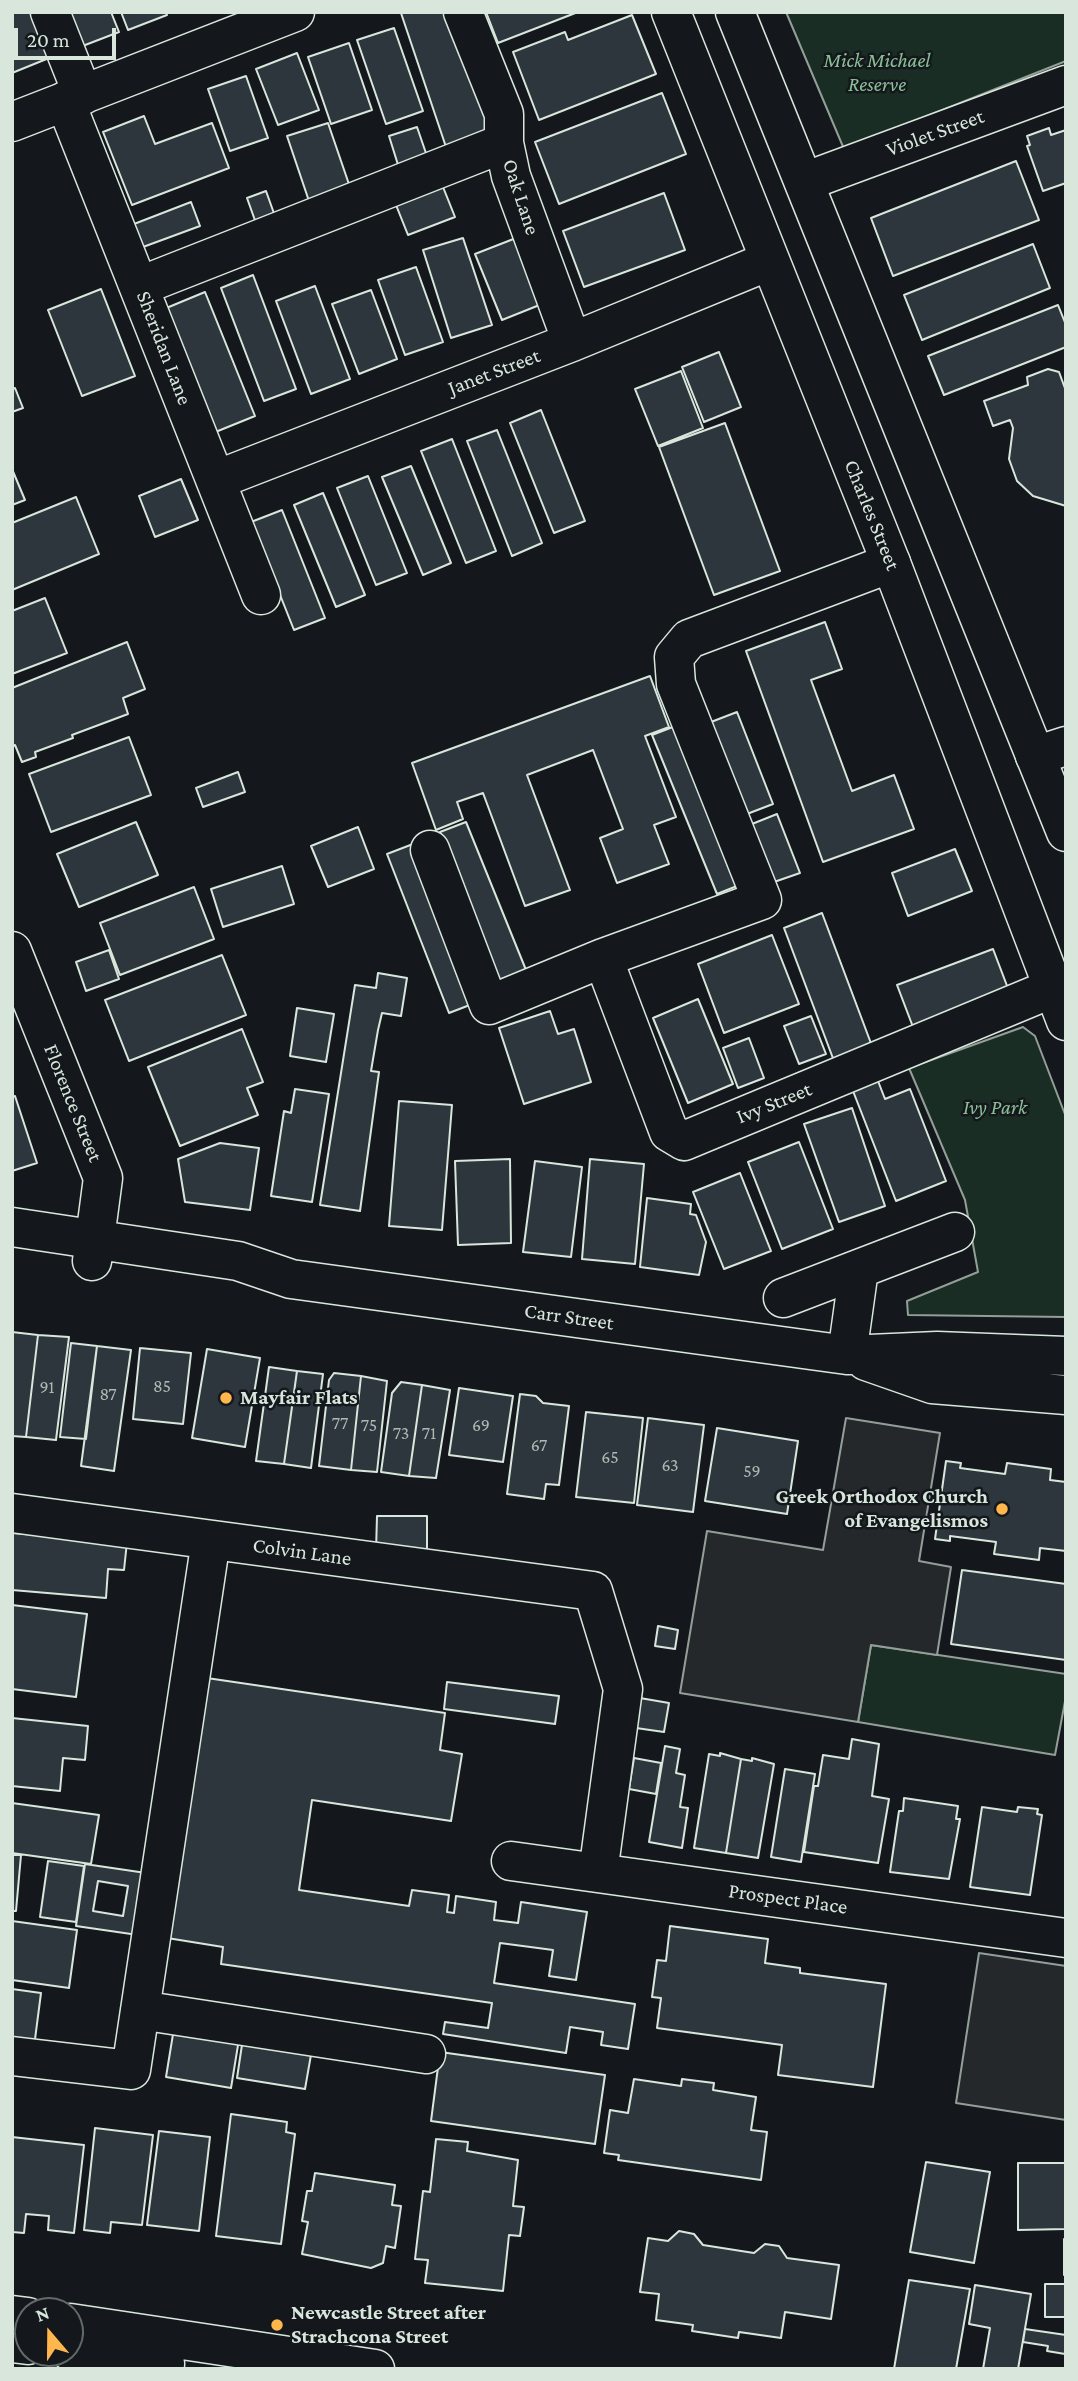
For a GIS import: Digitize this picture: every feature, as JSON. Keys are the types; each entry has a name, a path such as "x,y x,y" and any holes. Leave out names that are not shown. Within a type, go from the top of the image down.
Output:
{"main road":[{"name":"Sheridan Lane","path":"50,12 74,98 141,286 261,595"},
{"path":"12,122 295,12"},
{"name":"Oak Lane","path":"463,12 504,114 504,144 511,176 572,342"},
{"name":"Charles Street","path":"671,12 891,562 1059,1005"},
{"path":"735,12 804,182 1050,751 1066,832"},
{"name":"Violet Street","path":"804,182 1066,85"},
{"path":"141,286 504,144"},
{"name":"Janet Street","path":"216,480 572,342 769,261"},
{"path":"430,850 489,1005 603,958 762,900 676,684 674,657 689,639 891,562"},
{"name":"Florence Street","path":"12,951 103,1178 93,1250"},
{"name":"Ivy Street","path":"603,958 669,1132 684,1141 1059,1005"},
{"name":"Carr Street","path":"12,1227 93,1250 226,1282 291,1279 848,1354 937,1351 1066,1356"},
{"path":"783,1298 955,1232"},
{"name":"Carr Street","path":"12,1251 93,1250"},
{"path":"848,1354 859,1269"},
{"name":"Carr Street","path":"848,1354 932,1384 1066,1395"},
{"name":"Colvin Lane","path":"12,1513 593,1591 623,1689 598,1873"},
{"path":"12,2056 131,2070 211,1540"},
{"name":"Prospect Place","path":"511,1861 1066,1938"},
{"path":"140,2010 426,2054"},
{"path":"84,2325 374,2369"},
{"path":"84,2353 194,2369"}],"green space":[{"name":"Mick Michael Reserve","path":"786,12 1066,12 1066,61 844,149"},
{"name":"Ivy Park","path":"1023,1027 1035,1036 1066,1117 1066,1317 908,1315 907,1301 978,1272 965,1200 909,1068"},
{"path":"871,1645 1066,1674 1066,1696 1055,1755 858,1722"}],"shaded area":[{"path":"846,1418 940,1433 919,1561 951,1567 937,1655 871,1645 858,1722 680,1693 707,1531 823,1550"},
{"path":"979,1953 1066,1966 1066,2120 956,2103"}],"building":[{"path":"12,12 30,12 49,58 12,73"},
{"path":"66,12 111,12 119,32 80,47"},
{"path":"121,12 166,12 167,15 128,30"},
{"path":"449,12 491,135 447,150 401,13"},
{"path":"486,12 578,12 498,43"},
{"path":"632,15 656,74 539,120 513,52 565,32 568,40"},
{"path":"394,28 423,111 386,124 357,40"},
{"path":"349,43 372,110 331,124 308,57"},
{"path":"297,53 319,110 278,125 256,69"},
{"path":"246,76 268,138 230,151 208,89"},
{"path":"662,93 686,154 559,204 535,142"},
{"path":"144,116 155,144 212,123 229,168 132,205 103,132"},
{"path":"328,123 352,193 311,207 287,136"},
{"path":"417,127 428,159 399,168 389,136"},
{"path":"1049,128 1051,135 1066,130 1066,183 1043,191 1027,146 1030,145 1027,136"},
{"path":"1016,161 1039,220 893,276 871,218"},
{"path":"443,187 455,217 408,235 396,205"},
{"path":"266,191 276,219 257,226 247,198"},
{"path":"664,193 685,250 584,287 563,231"},
{"path":"191,202 200,226 143,247 134,224"},
{"path":"463,238 492,325 451,338 423,250"},
{"path":"516,238 542,304 502,320 475,254"},
{"path":"1033,244 1050,288 922,340 904,295"},
{"path":"416,267 443,342 405,355 378,280"},
{"path":"253,275 296,389 264,401 221,288"},
{"path":"315,286 350,379 311,394 276,301"},
{"path":"101,289 135,376 82,396 48,310"},
{"path":"371,290 397,359 359,374 332,304"},
{"path":"205,292 255,416 213,433 164,309"},
{"path":"1058,305 1066,325 1066,347 944,395 928,356"},
{"path":"719,352 741,407 704,422 682,367"},
{"path":"1048,369 1059,372 1066,391 1066,506 1033,496 1017,481 1009,459 1013,428 1010,420 993,426 984,401 1028,385 1027,377"},
{"path":"681,371 703,428 658,446 635,389"},
{"path":"15,388 23,408 12,412 12,389"},
{"path":"541,410 585,521 554,533 510,423"},
{"path":"725,423 780,571 714,595 659,447"},
{"path":"497,430 542,543 512,556 467,441"},
{"path":"452,439 496,551 466,563 421,451"},
{"path":"411,466 451,563 423,575 382,477"},
{"path":"12,469 25,500 12,505"},
{"path":"368,476 407,573 376,585 337,488"},
{"path":"181,479 198,520 155,537 139,496"},
{"path":"323,493 365,595 336,607 294,505"},
{"path":"76,497 99,554 12,590 12,523"},
{"path":"282,510 325,618 294,630 251,522"},
{"path":"45,598 67,653 12,674 12,611"},
{"path":"825,622 842,669 811,680 852,791 894,775 914,829 823,862 746,651"},
{"path":"127,642 145,689 123,698 128,714 72,735 73,738 35,752 36,757 22,762 15,745 12,746 12,688"},
{"path":"650,676 669,727 645,736 676,817 654,825 669,864 617,883 600,838 623,829 593,750 527,775 570,890 525,906 483,793 457,802 463,819 436,830 412,763"},
{"path":"737,712 773,804 747,814 711,722"},
{"path":"678,725 742,884 717,894 652,735"},
{"path":"129,737 151,795 51,832 29,774"},
{"path":"238,772 245,792 203,807 196,788"},
{"path":"777,814 800,873 774,882 752,824"},
{"path":"136,822 158,875 79,907 57,854"},
{"path":"466,822 526,970 499,980 440,832"},
{"path":"358,827 374,869 328,887 311,846"},
{"path":"413,844 475,1003 449,1013 387,854"},
{"path":"955,849 972,891 908,916 892,873"},
{"path":"282,866 294,904 223,927 211,889"},
{"path":"194,887 214,939 120,975 100,923"},
{"path":"822,913 872,1046 834,1061 784,928"},
{"path":"772,935 799,1004 724,1033 698,964"},
{"path":"993,949 1009,991 913,1027 897,985"},
{"path":"109,950 119,979 86,991 76,962"},
{"path":"222,955 246,1015 129,1061 105,1000"},
{"path":"378,973 407,978 401,1016 382,1013 378,1030 371,1071 379,1072 360,1211 320,1205 355,985 376,988"},
{"path":"698,999 733,1084 688,1103 653,1018"},
{"path":"297,1008 334,1014 326,1062 290,1056"},
{"path":"550,1011 558,1034 574,1029 591,1082 524,1104 499,1028"},
{"path":"811,1016 826,1054 799,1064 784,1026"},
{"path":"242,1029 263,1082 247,1088 258,1115 180,1146 148,1067"},
{"path":"749,1038 764,1078 738,1088 723,1048"},
{"path":"878,1081 885,1099 910,1089 946,1181 896,1201 853,1091"},
{"path":"295,1089 329,1094 312,1202 271,1196 284,1111 291,1113"},
{"path":"15,1096 37,1163 12,1171 12,1097"},
{"path":"399,1101 452,1105 442,1230 389,1226"},
{"path":"852,1108 885,1206 839,1222 804,1124"},
{"path":"799,1142 833,1229 782,1249 748,1162"},
{"path":"220,1143 259,1148 250,1210 185,1202 178,1159"},
{"path":"510,1159 511,1243 458,1245 455,1161"},
{"path":"590,1159 644,1164 635,1264 582,1259"},
{"path":"535,1161 582,1167 571,1257 523,1252"},
{"path":"740,1173 771,1251 724,1269 693,1192"},
{"path":"647,1198 691,1204 690,1214 696,1215 706,1242 699,1275 640,1267"},
{"path":"12,1332 38,1335 26,1437 12,1436"},
{"path":"38,1335 69,1337 56,1440 26,1437"},
{"path":"71,1343 97,1346 86,1439 60,1437"},
{"path":"97,1346 131,1350 114,1471 81,1466"},
{"path":"140,1348 191,1353 183,1424 133,1419"},
{"name":"Mayfair Flats","path":"207,1349 260,1358 245,1447 192,1438"},
{"path":"269,1367 297,1371 284,1464 256,1461"},
{"path":"297,1371 323,1374 311,1468 284,1464"},
{"path":"334,1373 361,1376 351,1470 319,1466 329,1380"},
{"path":"361,1376 387,1381 377,1472 351,1470"},
{"path":"401,1382 422,1385 409,1476 381,1472 392,1393"},
{"path":"422,1385 450,1390 436,1478 409,1476"},
{"path":"459,1388 513,1396 503,1462 449,1455"},
{"path":"520,1394 536,1396 543,1403 569,1406 559,1485 546,1484 544,1499 507,1494"},
{"path":"586,1412 643,1418 634,1503 576,1497"},
{"path":"648,1418 704,1425 693,1512 637,1505"},
{"path":"717,1428 798,1441 787,1514 705,1501"},
{"name":"Greek Orthodox Church of Evangelismos","path":"946,1461 961,1463 960,1468 1005,1474 1007,1463 1051,1469 1050,1480 1066,1482 1066,1551 1040,1548 1039,1560 994,1554 996,1542 950,1536 950,1541 935,1539"},
{"path":"377,1516 427,1516 427,1551 376,1551"},
{"path":"12,1533 127,1542 124,1570 108,1569 106,1598 12,1590"},
{"path":"962,1570 1066,1584 1066,1660 951,1644"},
{"path":"12,1605 87,1614 76,1697 12,1689"},
{"path":"658,1626 678,1630 675,1649 655,1646"},
{"path":"200,1677 445,1713 440,1750 462,1754 451,1821 312,1800 299,1890 409,1906 412,1890 449,1895 447,1912 454,1913 456,1896 496,1902 494,1920 518,1923 521,1902 587,1912 576,1980 549,1976 553,1950 500,1943 494,1983 635,2004 628,2049 601,2045 603,2032 570,2027 566,2053 443,2034 445,2022 488,2028 492,2003 221,1964 223,1947 161,1937"},
{"path":"447,1682 559,1696 555,1724 444,1709"},
{"path":"640,1698 669,1703 664,1732 636,1728"},
{"path":"12,1718 88,1726 85,1760 63,1758 60,1791 12,1786"},
{"path":"852,1739 879,1744 872,1796 889,1799 878,1863 804,1852 814,1786 818,1786 823,1755 849,1759"},
{"path":"665,1746 680,1749 676,1773 685,1775 680,1807 688,1808 682,1848 649,1842"},
{"path":"720,1753 741,1759 726,1853 694,1848 709,1754 720,1756"},
{"path":"634,1758 661,1763 656,1794 629,1789"},
{"path":"752,1758 774,1764 758,1858 726,1853 741,1759 752,1761"},
{"path":"785,1769 815,1774 801,1862 771,1857"},
{"path":"904,1798 958,1806 956,1819 960,1819 949,1879 890,1872 899,1811 903,1811"},
{"path":"12,1803 99,1815 91,1864 12,1853"},
{"path":"982,1807 1017,1812 1018,1807 1038,1809 1037,1814 1042,1815 1030,1895 970,1887"},
{"path":"12,1855 21,1855 16,1911 12,1911"},
{"path":"48,1861 84,1866 76,1922 40,1917"},
{"path":"85,1864 146,1873 138,1935 76,1926","holes":["98,1881 128,1886 123,1916 93,1911"]},
{"path":"12,1921 77,1930 69,1988 12,1980"},
{"path":"670,1926 768,1939 765,1963 800,1968 800,1973 886,1984 873,2087 778,2075 782,2045 657,2028 661,1998 652,1997 657,1960 666,1961"},
{"path":"12,1989 41,1993 34,2047 12,2044"},
{"path":"174,2028 239,2039 231,2088 166,2077"},
{"path":"243,2038 312,2049 305,2089 237,2078"},
{"path":"440,2052 605,2075 595,2144 431,2121"},
{"path":"634,2079 681,2086 682,2079 714,2083 713,2090 756,2097 751,2130 767,2132 761,2180 618,2160 619,2155 604,2153 610,2110 628,2113"},
{"path":"231,2114 287,2122 286,2132 295,2134 281,2244 216,2236"},
{"path":"95,2128 153,2135 142,2225 111,2222 110,2233 84,2230"},
{"path":"159,2131 210,2137 199,2231 147,2225"},
{"path":"12,2137 84,2145 74,2233 48,2230 49,2216 26,2214 24,2233 12,2232"},
{"path":"436,2139 468,2142 467,2151 518,2160 513,2206 524,2207 520,2236 509,2235 503,2291 425,2283 428,2260 415,2259 423,2191 430,2192"},
{"path":"926,2162 990,2172 974,2263 910,2252"},
{"path":"1018,2163 1066,2163 1066,2229 1018,2230"},
{"path":"315,2173 395,2185 392,2205 401,2206 395,2248 386,2246 383,2263 371,2268 302,2254 308,2222 302,2221 307,2191 312,2191"},
{"path":"679,2231 694,2234 703,2245 754,2253 765,2244 779,2246 787,2258 839,2265 831,2319 785,2312 781,2338 739,2332 738,2338 692,2331 693,2325 656,2320 659,2294 640,2292 648,2238 668,2241"},
{"path":"1066,2239 1066,2275 1064,2275"},
{"path":"909,2280 970,2289 956,2369 894,2369"},
{"path":"1045,2284 1066,2284 1066,2317 1045,2317"},
{"path":"975,2285 1031,2294 1018,2369 983,2369 990,2328 969,2324"},
{"path":"1025,2329 1066,2335 1065,2354 1047,2351 1048,2346 1023,2342"}],"place":[{"name":"Mayfair Flats","path":"226,1398"},
{"name":"Greek Orthodox Church of Evangelismos","path":"1002,1509"},
{"name":"Newcastle Street after Strachcona Street","path":"277,2325"}]}
